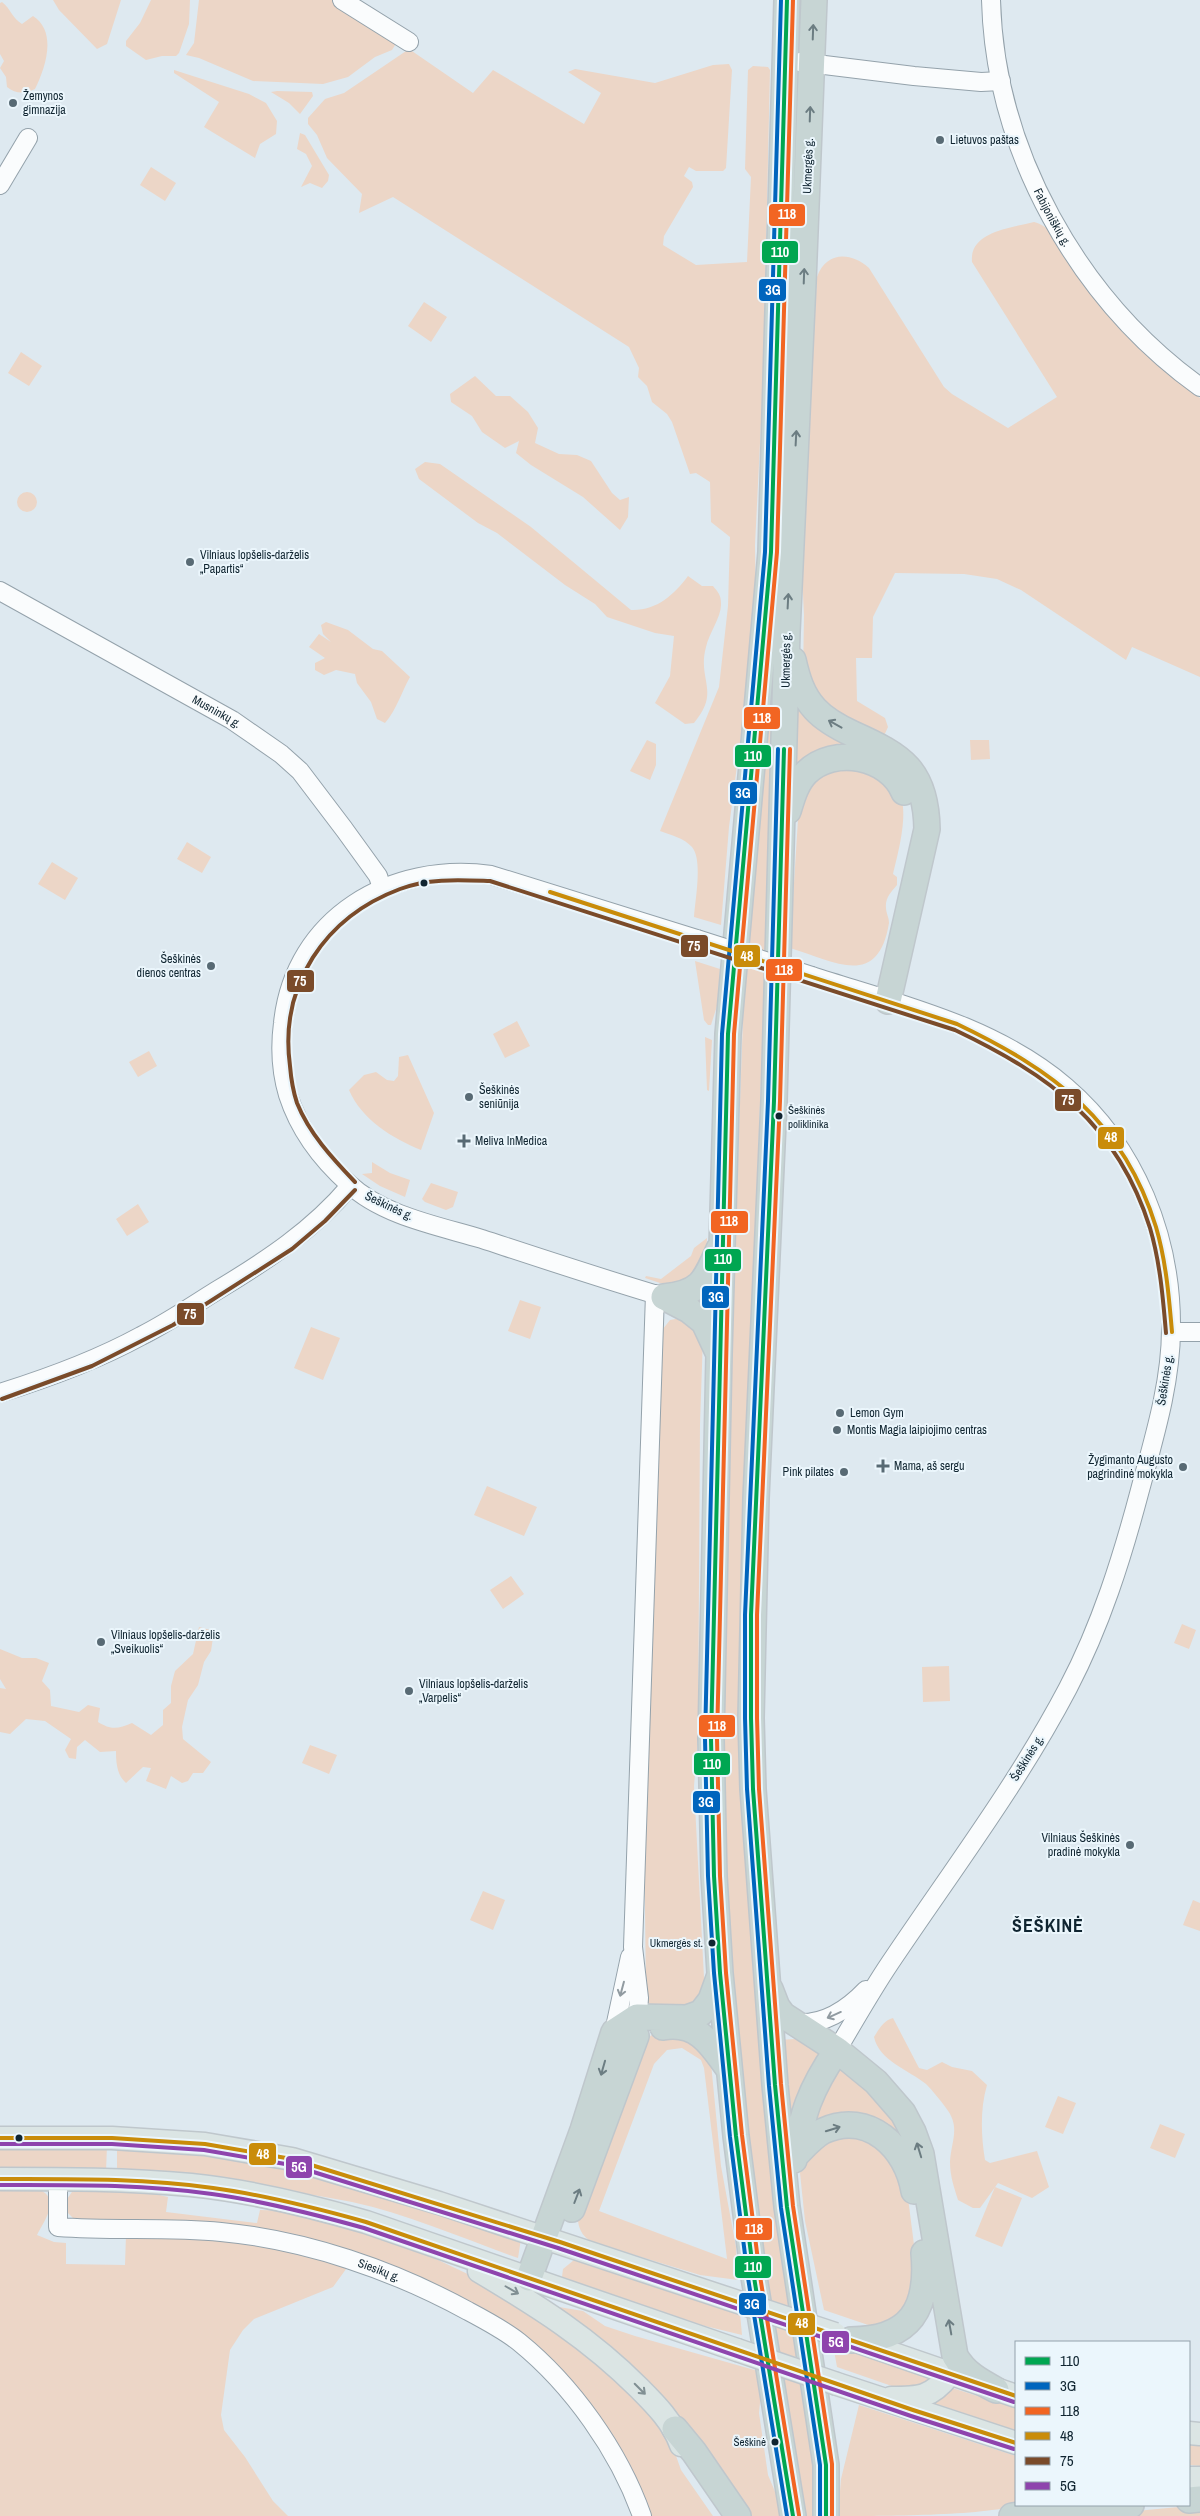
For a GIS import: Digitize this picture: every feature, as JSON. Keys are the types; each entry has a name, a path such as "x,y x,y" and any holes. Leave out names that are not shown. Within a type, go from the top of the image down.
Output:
{"highway":[{"name":"Ukmergės g.","path":"787,0 771,552 728,1034 711,1740 714,1876 729,2070 754,2277 793,2516"},
{"name":"Ukmergės g.","path":"814,0 786,632 774,1092 751,1615 753,1789 765,1977 787,2207 826,2465 826,2516"},
{"path":"786,632 799,683 815,710 846,730 898,756 914,775 925,800 927,829 882,999"},
{"path":"782,831 798,784 811,769 828,760 851,758 864,760 886,769 902,787 909,804 911,823 886,962 882,999"},
{"path":"659,1295 684,1295 701,1284 722,1242"},
{"path":"659,1295 689,1310 704,1322 719,1354"},
{"path":"629,2028 687,2018 701,2012 711,2000 720,1973"},
{"path":"765,1977 777,2007 783,2015 837,2050 876,2082 890,2096 913,2132 921,2154 952,2365 962,2367 974,2378 1006,2393"},
{"path":"629,2028 649,2030 668,2026 689,2029 707,2038 729,2070"},
{"path":"536,2281 629,2028"},
{"path":"787,2207 794,2157 806,2105 821,2074 837,2050"},
{"path":"794,2157 822,2132 849,2125 863,2126 884,2136 904,2159 908,2169 921,2228 926,2275 923,2298 912,2317 896,2330 878,2338 843,2337"},
{"path":"675,2429 694,2452 738,2516"},
{"path":"1012,2516 1119,2506"}],"main road":[{"path":"0,2138 112,2138 205,2144 292,2159 357,2177 552,2239 843,2337 952,2365 930,2395 914,2398 880,2398"},
{"path":"0,2179 113,2180 191,2185 249,2193 323,2210 1015,2443"},
{"path":"440,2248 572,2328 616,2365 655,2404 675,2429 686,2459 723,2516"}],"street":[{"path":"342,0 409,42"},
{"name":"Fabijoniškių g.","path":"991,0 1001,81 1026,166 1045,207 1076,257 1133,327 1158,352 1200,387"},
{"path":"785,60 981,82 1001,81"},
{"path":"0,185 28,138"},
{"name":"Musninkų g.","path":"0,591 232,720 281,754 300,772 344,829 378,876 382,888"},
{"name":"Šeškinės g.","path":"659,1295 397,1212 350,1186 312,1143 293,1109 283,1069 281,1041 284,1012 296,974 316,940 353,903 382,888 421,875 462,872 491,875 697,939 957,1024 1017,1052 1066,1087 1106,1127 1131,1167 1152,1212 1168,1280 1172,1332 1163,1397 1150,1453 1115,1579 1094,1634 1070,1684 1032,1752 884,1972 837,2050"},
{"path":"0,1393 38,1381 110,1351 152,1330 254,1268 299,1237 334,1205 350,1186"},
{"path":"629,2028 639,1998 633,1947 659,1295"},
{"path":"1172,1332 1200,1332"},
{"path":"629,2028 620,1996 633,1947"},
{"path":"794,2023 813,2022 842,2012 884,1972"},
{"name":"Siesikų g.","path":"58,2179 58,2227 222,2232 301,2246 359,2263 411,2283 488,2322 517,2340 541,2360 567,2388 588,2416 640,2510"}],"shaded area":[{"path":"53,0 121,0 107,44 97,49 59,10"},
{"path":"151,0 190,0 189,24 179,53 176,56 162,56 146,60 126,46 126,41 140,23"},
{"path":"199,0 336,0 397,42 392,50 375,57 348,77 323,84 253,81 199,58 186,55 194,43"},
{"path":"2,2 22,24 33,16 41,23 45,31 47,51 45,61 35,89 27,92 20,93 7,87 6,77 0,68 4,61 0,54 0,3"},
{"path":"409,49 473,93 493,70 584,124 601,93 568,72 575,69 655,83 713,65 729,64 732,70 726,168 723,171 696,171 689,167 684,176 692,182 693,187 664,236 663,245 696,265 747,262 751,177 745,169 748,70 753,66 768,67 770,70 763,382 755,545 756,619 729,827 721,925 694,917 698,870 695,853 692,847 685,841 660,831 719,687 728,606 730,537 711,522 710,482 696,473 690,474 672,422 667,414 652,402 647,386 638,377 639,368 629,347 393,197 359,213 362,194 327,158 317,135 308,124 308,118 325,99 344,93"},
{"path":"174,70 249,94 266,103 277,121 276,134 260,144 255,158 204,127 219,102 174,73"},
{"path":"271,92 312,92 313,96 300,114 289,103"},
{"path":"300,133 305,135 329,175 328,181 322,188 310,183 301,187 312,166 306,154 297,149"},
{"path":"151,167 176,183 165,201 140,185"},
{"path":"1034,222 1048,229 1054,235 1091,291 1134,340 1200,398 1200,677 1132,647 1126,660 1021,590 997,579 964,574 895,573 873,617 872,658 856,658 857,701 885,718 888,727 882,740 836,719 803,676 804,615 802,573 808,368 813,345 817,277 826,263 832,259 847,257 862,262 869,268 944,387 952,394 1008,428 1057,397 972,262 973,252 977,244 984,237 1004,229"},
{"path":"424,302 447,317 431,342 408,326"},
{"path":"21,352 42,366 29,386 8,373"},
{"path":"475,376 496,396 510,396 528,412 538,428 535,443 559,454 577,455 591,461 612,493 620,500 629,497 628,517 620,530 583,497 531,465 516,453 519,441 505,448 482,432 472,416 451,402 450,394"},
{"path":"425,462 440,464 531,527 631,610 640,610 656,605 677,589 688,576 702,586 713,586 720,596 721,608 706,647 704,658 707,685 706,702 694,723 685,724 655,703 670,676 674,636 655,633 607,617 595,604 565,585 497,533 478,523 419,479 415,469"},
{"path":"27,492 34,495 37,502 34,509 27,512 20,509 17,502 20,495"},
{"path":"326,622 348,630 373,649 382,651 410,677 396,707 385,723 377,719 371,702 357,683 355,674 336,670 324,675 315,670 315,663 325,658 309,647 319,634 331,642 323,634 321,625"},
{"path":"796,696 819,721 889,759 902,769 911,782 917,800 919,824 893,967 889,966 916,828 916,813 909,786 902,774 883,757 869,752 854,750 835,751 820,755 792,778"},
{"path":"772,701 768,886 750,1376 743,1825 765,2119 781,2247 813,2455 815,2516 803,2516 751,2177 728,1933 721,1771 722,1604 749,852"},
{"path":"647,740 656,744 656,765 650,780 630,771"},
{"path":"970,740 989,740 990,759 971,760"},
{"path":"825,768 877,769 895,786 901,797 903,807 902,830 893,874 897,877 897,885 886,901 889,923 883,944 875,957 864,964 838,963 790,948 799,803 801,795"},
{"path":"187,842 211,857 202,873 177,859"},
{"path":"52,862 78,878 65,900 38,884"},
{"path":"695,961 720,969 717,1006 711,1025 708,1025 704,1020"},
{"path":"517,1021 530,1046 505,1058 493,1034"},
{"path":"705,1037 712,1040 709,1091 707,1090"},
{"path":"149,1051 157,1066 138,1077 129,1062"},
{"path":"408,1055 434,1113 421,1150 399,1140 379,1127 362,1110 349,1090 364,1075 376,1072 387,1080 394,1081 398,1076 399,1057"},
{"path":"372,1162 390,1173 410,1180 405,1197 380,1186 362,1174 372,1173"},
{"path":"431,1183 458,1192 453,1207 446,1210 422,1199"},
{"path":"138,1204 149,1222 127,1236 116,1219"},
{"path":"707,1238 706,1259 700,1278 666,1285 645,1278 646,1276 661,1279 691,1256 694,1248"},
{"path":"520,1300 541,1307 530,1339 508,1331"},
{"path":"681,1318 703,1337 700,1424 698,1737 694,1786 705,1997 700,2008 653,2008 647,2002 646,1992 644,1828 659,1334 670,1320"},
{"path":"311,1327 340,1338 323,1380 294,1368"},
{"path":"487,1486 537,1507 524,1536 474,1515"},
{"path":"511,1576 524,1594 503,1609 490,1590"},
{"path":"1182,1624 1196,1630 1189,1649 1174,1643"},
{"path":"199,1627 214,1631 211,1651 204,1662 198,1685 188,1700 182,1727 183,1739 211,1762 203,1773 193,1773 188,1781 182,1783 171,1776 166,1789 146,1781 151,1768 143,1767 126,1783 119,1773 116,1751 100,1752 85,1740 77,1747 76,1759 69,1758 65,1750 71,1739 45,1721 26,1719 10,1734 0,1732 0,1688 6,1689 0,1679 0,1649 22,1658 36,1658 49,1663 42,1681 50,1690 51,1706 79,1712 88,1705 100,1708 98,1722 103,1725 115,1728 132,1723 151,1735 163,1725 163,1710 171,1703 171,1686 175,1671 193,1654"},
{"path":"949,1666 950,1701 923,1702 922,1667"},
{"path":"310,1745 337,1755 329,1774 302,1763"},
{"path":"483,1891 505,1900 493,1930 470,1920"},
{"path":"1193,1900 1200,1903 1200,1931 1183,1925"},
{"path":"893,2018 919,2068 927,2070 942,2062 952,2067 972,2071 987,2085 983,2103 982,2122 985,2160 990,2163 1037,2151 1049,2187 1032,2198 998,2183 980,2208 973,2208 958,2200 950,2167 954,2134 951,2115 926,2084 888,2059 877,2045 874,2037 884,2023"},
{"path":"669,2032 710,2053 721,2166 736,2247 738,2280 700,2275 592,2242 580,2229 578,2212 646,2039 652,2035","holes":["682,2048 701,2060 704,2068 727,2259 599,2211 654,2064 667,2050"]},
{"path":"813,2038 830,2051 790,2127 778,2040"},
{"path":"838,2060 906,2131 901,2145 806,2119"},
{"path":"1058,2096 1076,2103 1063,2134 1045,2127"},
{"path":"1160,2124 1185,2134 1175,2158 1150,2148"},
{"path":"853,2132 889,2151 908,2198 918,2276 915,2300 880,2329 824,2310 805,2221 800,2173 801,2164 812,2149"},
{"path":"0,2145 107,2145 106,2172 0,2171"},
{"path":"117,2146 202,2151 314,2173 521,2239 518,2258 415,2220 352,2202 264,2188 117,2173"},
{"path":"995,2187 1022,2198 1002,2247 975,2236"},
{"path":"0,2188 31,2188 45,2193 49,2198 50,2206 47,2217 37,2235 54,2242 66,2243 66,2264 125,2265 126,2235 215,2237 258,2243 349,2265 333,2287 254,2319 243,2330 230,2350 221,2415 224,2430 245,2457 273,2501 288,2516 0,2516"},
{"path":"74,2189 139,2190 168,2197 166,2212 257,2223 260,2210 291,2211 324,2218 417,2250 493,2286 608,2368 669,2436 681,2470 713,2516 649,2516 557,2366 330,2248 75,2220 66,2211 65,2202"},
{"path":"574,2260 740,2313 742,2335 652,2313 566,2284 562,2277 563,2269"},
{"path":"559,2307 583,2311 605,2326 635,2336 758,2371 761,2392 759,2413 768,2475 776,2494 781,2516 747,2516 588,2330"},
{"path":"833,2345 935,2381 909,2392 837,2367"},
{"path":"949,2387 1015,2408 1015,2436 923,2405"},
{"path":"859,2405 1015,2456 1015,2505 1001,2509 957,2513 838,2516 841,2479"},
{"path":"1190,2443 1200,2443 1200,2466 1190,2465"},
{"path":"1200,2505 1200,2516 1083,2516 1190,2506"}],"transit line":[{"name":"3G","path":"781,0 765,552 722,1034 705,1739 708,1876 714,1973 730,2137 748,2278 787,2516"},
{"name":"110","path":"787,0 771,552 728,1034 711,1739 714,1876 720,1973 736,2136 754,2277 793,2516"},
{"name":"118","path":"793,0 777,552 734,1034 717,1739 720,1876 726,1973 742,2135 760,2276 799,2515"},
{"name":"3G","path":"778,749 768,1101 745,1615 745,1718 747,1789 769,2086 781,2208 820,2465 820,2516"},
{"name":"110","path":"784,749 774,1101 751,1615 751,1718 753,1789 775,2085 787,2207 826,2465 826,2516"},
{"name":"118","path":"790,749 780,1101 757,1615 757,1718 759,1789 781,2084 793,2206 832,2464 832,2516"},
{"name":"75","path":"355,1182 315,1135 297,1103 290,1071 288,1036 292,1008 300,982 313,958 329,936 350,917 373,901 400,889 422,883 445,880 490,881 955,1030 1020,1065 1075,1106 1099,1131 1119,1159 1136,1191 1150,1228 1159,1267 1166,1333"},
{"name":"48","path":"550,892 957,1024 1024,1060 1053,1080 1080,1103 1104,1128 1124,1157 1142,1189 1156,1227 1165,1266 1172,1332"},
{"name":"75","path":"2,1399 92,1366 173,1325 292,1249 325,1221 355,1190"},
{"name":"48","path":"0,2138 112,2138 205,2144 292,2159 560,2242 1015,2396"},
{"name":"5G","path":"0,2144 112,2144 204,2150 291,2165 558,2248 1014,2402"},
{"name":"48","path":"0,2179 160,2182 213,2188 290,2202 366,2222 913,2410 1015,2443"},
{"name":"5G","path":"0,2185 159,2188 212,2194 289,2208 364,2228 911,2416 1014,2449"}],"place":[{"name":"Žemynos gimnazija","path":"13,103"},
{"name":"Lietuvos paštas","path":"940,140"},
{"name":"Vilniaus lopšelis-darželis „Papartis“","path":"190,562"},
{"name":"Šeškinės dienos centras","path":"211,966"},
{"name":"Šeškinės seniūnija","path":"469,1097"},
{"name":"Šeškinės poliklinika","path":"779,1116"},
{"name":"Meliva InMedica","path":"464,1141"},
{"name":"Lemon Gym","path":"840,1413"},
{"name":"Montis Magia laipiojimo centras","path":"837,1430"},
{"name":"Mama, aš sergu","path":"883,1466"},
{"name":"Žygimanto Augusto pagrindinė mokykla","path":"1183,1467"},
{"name":"Pink pilates","path":"844,1472"},
{"name":"Vilniaus lopšelis-darželis „Sveikuolis“","path":"101,1642"},
{"name":"Vilniaus lopšelis-darželis „Varpelis“","path":"409,1691"},
{"name":"Vilniaus Šeškinės pradinė mokykla","path":"1130,1845"},
{"name":"Ukmergės st.","path":"712,1943"},
{"name":"Šeškinė","path":"775,2442"}],"district":[{"name":"ŠEŠKINĖ","path":"1048,1926"}]}
